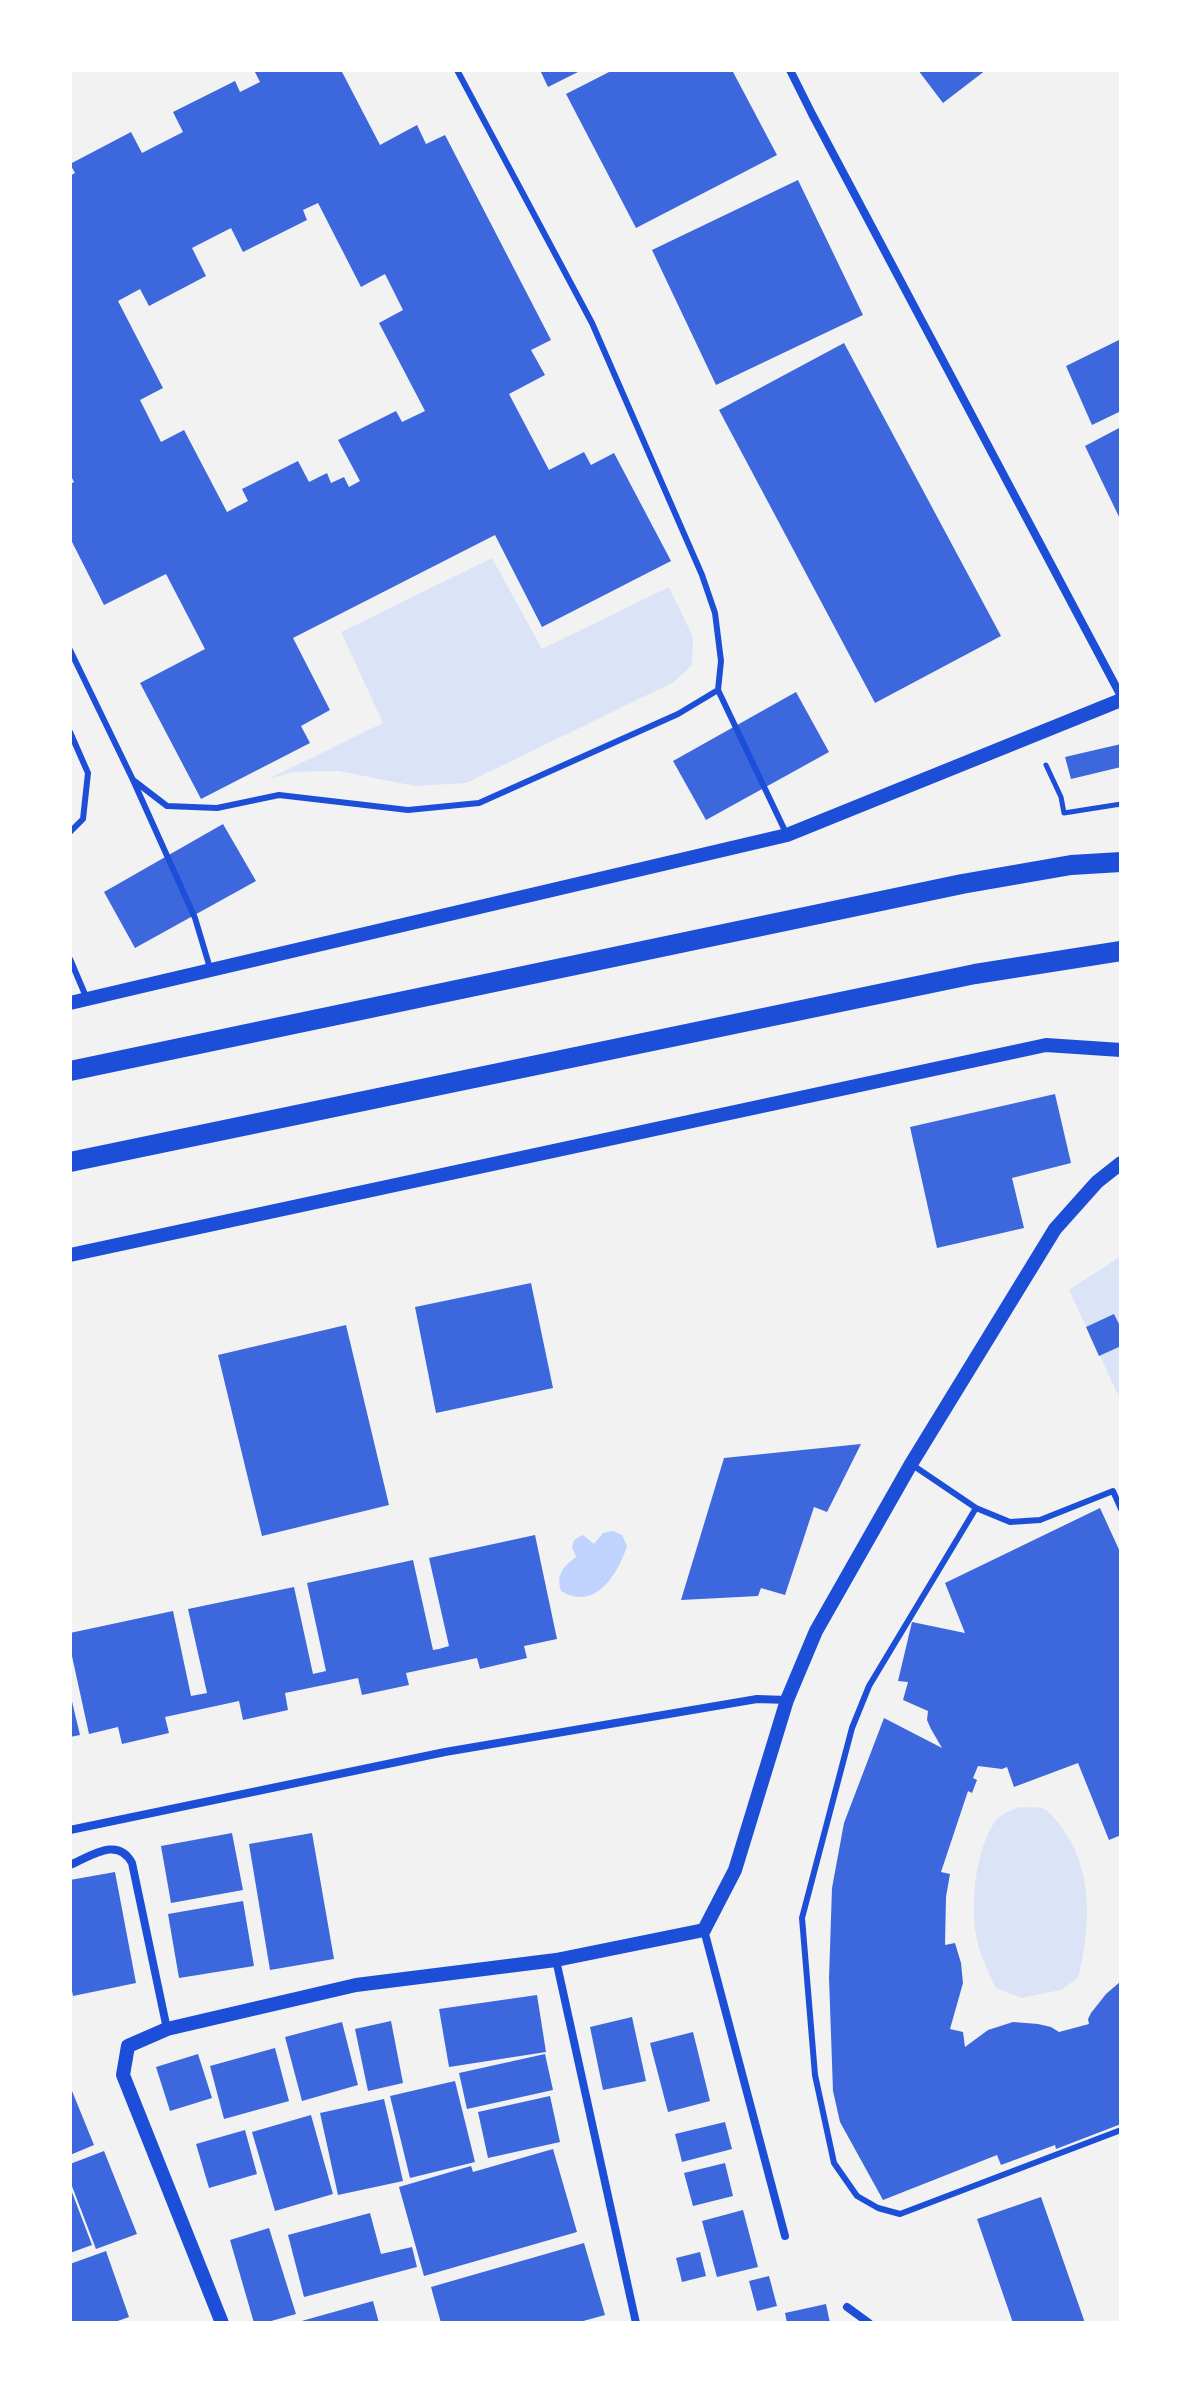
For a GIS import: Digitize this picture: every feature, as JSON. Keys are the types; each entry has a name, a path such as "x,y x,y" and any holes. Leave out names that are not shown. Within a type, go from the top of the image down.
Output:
{"main road":[{"path":"70,1071 962,884 1071,865 1121,862"},
{"path":"70,1162 975,974 1121,951"}],"street":[{"path":"70,1003 787,835 1121,698 790,70"},
{"path":"70,1255 1046,1045 1121,1050"},
{"path":"785,2236 704,1930 735,1870 787,1700 816,1631 911,1464 1055,1229 1097,1182 1121,1163"},
{"path":"70,1830 445,1752 757,1699 787,1700"},
{"path":"70,1865 113,1848 128,1855 167,2029"},
{"path":"222,2323 123,2075 128,2046 167,2029 356,1985 556,1960 704,1930"},
{"path":"556,1960 636,2323"},
{"path":"847,2307 869,2323"}],"lane":[{"path":"457,70 592,323 702,575 715,613 721,661 718,690 787,835"},
{"path":"70,650 195,918 211,971"},
{"path":"133,780 167,806 217,808 279,795 408,810 479,803 678,714 718,690"},
{"path":"70,732 88,773 83,819 70,832"},
{"path":"70,959 87,999"},
{"path":"911,1464 976,1508 1010,1522 1040,1520 1113,1491 1121,1509"},
{"path":"976,1508 869,1686 837,1776 802,1918 815,2075 834,2163 857,2196 878,2208 900,2214 1121,2130"}],"path":[{"path":"1045,764 1061,797 1064,813 1121,804"}],"shaded area":[{"path":"492,558 542,649 669,587 693,637 692,665 674,682 466,783 415,786 338,771 294,772 268,779 383,723 341,632"},
{"path":"1121,1256 1121,1401 1069,1290"},
{"path":"1018,1807 1044,1809 1061,1826 1081,1866 1087,1903 1085,1941 1078,1978 1061,1990 1021,1998 996,1988 977,1942 974,1922 976,1875 984,1844 999,1817"}],"water":[{"path":"613,1531 622,1535 627,1546 611,1578 603,1587 584,1597 561,1591 559,1580 562,1571 576,1557 572,1547 574,1540 583,1535 594,1544 603,1533"}],"building":[{"path":"254,70 341,70 380,145 417,125 426,144 445,135 551,340 531,350 545,375 509,394 549,470 584,452 591,465 614,453 671,561 542,627 495,535 293,638 330,710 301,726 310,743 201,799 140,683 205,649 166,574 104,605 70,538 70,484 74,482 70,474 70,176 75,173 70,164 131,132 142,153 183,132 173,112 235,81 240,92 260,82","holes":["318,203 361,287 385,274 403,310 379,323 425,411 402,422 396,411 338,440 360,481 349,487 344,477 331,483 327,473 309,482 298,461 242,489 248,501 227,512 184,430 161,442 140,400 163,388 118,301 140,289 149,306 206,276 192,248 231,228 243,252 307,220 303,210"]},
{"path":"540,70 582,70 548,87"},
{"path":"613,70 732,70 777,155 636,228 566,94"},
{"path":"918,70 986,70 943,103"},
{"path":"798,180 863,315 716,385 652,250"},
{"path":"1121,339 1121,411 1092,425 1066,366"},
{"path":"844,343 1001,636 875,703 719,410"},
{"path":"1121,427 1121,521 1085,446"},
{"path":"796,692 829,752 706,820 673,761"},
{"path":"1121,744 1121,767 1071,779 1065,757"},
{"path":"223,824 256,881 135,948 104,892"},
{"path":"1055,1094 1071,1163 1012,1178 1024,1228 937,1248 910,1127"},
{"path":"531,1283 553,1388 436,1413 415,1307"},
{"path":"1114,1314 1121,1328 1121,1346 1099,1356 1086,1327"},
{"path":"346,1325 389,1505 262,1536 218,1355"},
{"path":"861,1444 827,1512 814,1507 785,1595 761,1588 758,1596 681,1600 724,1458"},
{"path":"1100,1508 1121,1554 1121,1835 1109,1840 1078,1763 1014,1787 1007,1767 978,1766 973,1778 977,1780 972,1793 968,1791 941,1872 950,1874 945,1945 955,1943 963,1983 950,2029 963,2032 965,2047 988,2030 1013,2022 1038,2024 1059,2032 1089,2024 1091,2013 1121,1981 1121,2124 1056,2149 1055,2145 1001,2165 997,2155 883,2200 840,2122 833,2091 829,1978 832,1888 844,1823 884,1718 942,1748 927,1720 928,1711 903,1700 908,1682 898,1681 912,1622 965,1633 945,1583"},
{"path":"535,1535 557,1639 524,1646 527,1658 480,1669 477,1658 406,1673 409,1685 362,1695 358,1678 285,1693 288,1710 243,1720 239,1701 165,1717 169,1733 122,1744 118,1727 89,1734 70,1647 70,1633 173,1611 191,1696 207,1693 188,1609 294,1587 313,1674 326,1671 307,1583 413,1560 433,1650 439,1649 449,1646 429,1558"},
{"path":"70,1693 80,1735 70,1737"},
{"path":"232,1833 243,1890 171,1903 161,1846"},
{"path":"312,1833 334,1959 270,1970 249,1844"},
{"path":"115,1872 136,1983 73,1996 70,1981 70,1880"},
{"path":"243,1901 254,1966 179,1978 168,1914"},
{"path":"537,1995 546,2052 449,2067 439,2009"},
{"path":"632,2017 646,2081 603,2090 590,2027"},
{"path":"391,2021 403,2083 368,2091 355,2029"},
{"path":"342,2022 358,2085 302,2101 285,2037"},
{"path":"693,2032 710,2101 668,2112 650,2043"},
{"path":"275,2048 289,2101 224,2119 210,2066"},
{"path":"198,2054 212,2098 170,2111 156,2067"},
{"path":"545,2054 553,2090 467,2109 459,2073"},
{"path":"455,2081 475,2162 410,2178 390,2096"},
{"path":"70,2086 94,2145 70,2155"},
{"path":"550,2096 560,2142 488,2158 478,2112"},
{"path":"384,2099 403,2181 338,2195 320,2113"},
{"path":"311,2115 333,2194 275,2211 252,2132"},
{"path":"725,2122 732,2149 682,2162 675,2134"},
{"path":"245,2130 257,2174 209,2188 196,2144"},
{"path":"553,2149 577,2232 424,2276 399,2187 471,2166 473,2172"},
{"path":"104,2151 137,2234 96,2249 70,2181 70,2164"},
{"path":"725,2163 733,2196 693,2206 684,2173"},
{"path":"70,2187 92,2245 70,2253"},
{"path":"1041,2197 1085,2323 1013,2323 977,2219"},
{"path":"743,2210 758,2267 717,2277 702,2221"},
{"path":"370,2213 381,2254 412,2247 417,2267 304,2297 288,2235"},
{"path":"269,2228 296,2314 254,2323 230,2240"},
{"path":"584,2243 605,2315 576,2323 441,2323 431,2287"},
{"path":"106,2251 129,2317 112,2323 70,2323 70,2264"},
{"path":"700,2252 706,2276 682,2282 676,2258"},
{"path":"769,2276 777,2306 757,2311 749,2281"},
{"path":"373,2301 379,2323 298,2323 298,2322"},
{"path":"826,2304 830,2323 787,2323 785,2313"}]}
